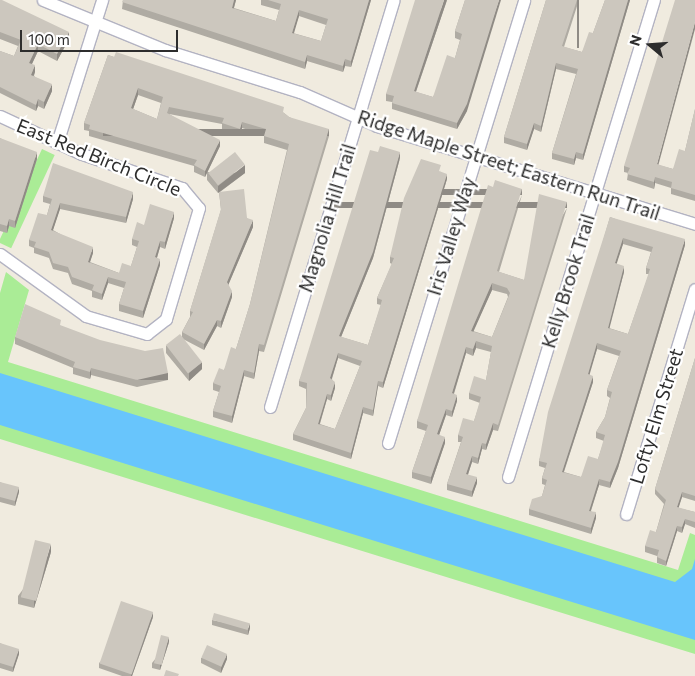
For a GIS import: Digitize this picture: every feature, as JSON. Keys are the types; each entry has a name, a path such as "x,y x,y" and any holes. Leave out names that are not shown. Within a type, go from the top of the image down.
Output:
{"street":[{"name":"Ridge Maple Street; Eastern Run Trail","path":"44,0 94,22 300,92 357,119 695,224"},
{"path":"58,143 102,0"},
{"name":"Magnolia Hill Trail","path":"270,407 394,0"},
{"name":"Iris Valley Way","path":"388,443 524,0"},
{"name":"Kelly Brook Trail","path":"508,477 654,0"},
{"name":"East Red Birch Circle","path":"0,116 58,143 182,188 196,200 197,217 166,319 155,331 138,334 86,316 0,254"},
{"name":"Lofty Elm Street","path":"626,514 695,289"}],"green space":[{"path":"42,149 55,155 11,248 0,243 0,239"},
{"path":"6,272 29,290 8,362 678,570 690,533 695,535 695,654 0,439 0,293"}],"water":[{"path":"0,373 675,582 692,569 695,559 695,640 0,425"}],"building":[{"path":"0,0 69,32 57,54 38,44 29,63 35,65 31,75 52,84 44,102 38,99 36,105 0,87 0,51 14,56 21,40 0,32"},
{"path":"123,0 234,0 232,8 276,21 281,4 268,0 369,0 351,61 345,59 343,66 307,55 305,62 122,2","holes":["299,10 328,19 321,41 292,33"]},
{"path":"415,0 444,0 414,91 433,97 447,55 455,58 462,34 455,31 465,0 499,0 467,104 457,123 392,103 394,96 386,94"},
{"path":"546,0 577,0 562,46 582,52 589,32 593,33 605,0 628,0 583,154 576,152 574,159 552,153 578,69 556,63 541,126 534,123 527,144 504,137"},
{"path":"675,0 695,0 695,22 657,164 673,169 679,149 685,151 695,109 695,195 671,188 672,182 655,177 654,182 627,174 630,168 624,166"},
{"path":"116,52 284,107 283,112 289,117 329,129 264,345 259,344 254,373 244,370 232,416 213,411 221,386 213,383 219,368 224,370 231,347 236,349 250,304 289,144 264,136 266,129 242,122 240,129 222,123 224,118 169,107 167,113 220,140 205,171 194,165 197,160 89,129 90,125 84,123 108,55 114,57","holes":["138,88 163,97 157,119 131,108"]},
{"path":"0,138 37,152 15,221 9,219 7,226 0,224"},
{"path":"380,146 400,152 373,252 339,336 368,345 382,300 377,298 394,258 390,257 404,198 421,159 441,165 439,171 447,174 383,382 378,381 373,410 363,407 351,453 293,434 306,408 307,383 299,381 370,150 378,152","holes":["338,353 362,361 335,429 318,424 327,394 331,395 335,382 330,378"]},
{"path":"235,152 245,165 218,186 208,173"},
{"path":"53,163 133,192 126,217 60,203 51,230 93,247 88,262 119,273 122,263 131,266 139,241 132,239 137,222 144,225 150,204 174,212 165,242 160,241 155,257 160,259 143,311 119,304 126,282 108,277 102,294 92,290 94,285 72,277 68,267 53,263 49,252 34,247 36,242 29,240 38,213 47,215 52,199 43,196"},
{"path":"495,180 522,189 497,271 524,280 539,194 567,202 498,425 493,423 486,444 482,443 478,458 472,456 466,474 477,477 472,491 447,484 463,437 458,435 463,418 474,421 481,397 469,393 474,376 486,380 492,346 476,341 473,349 466,347 452,393 457,395 452,411 446,409 437,434 445,437 431,477 412,472 428,425 417,421 488,185 493,187","holes":["492,283 507,288 510,293 492,337 471,331"]},
{"path":"244,189 247,218 253,220 227,282 232,291 221,321 217,320 204,344 182,332 193,312 190,311 221,209 219,192"},
{"path":"610,217 685,239 618,462 610,482 599,479 589,511 596,512 591,528 529,509 532,499 542,496 547,480 542,478 547,463 539,461 548,412","holes":["623,238 653,247 646,268 650,269 628,334 608,328 624,266 615,263","597,343 621,351 607,390 612,392 605,417 596,432 605,435 598,459 588,456 581,477 562,472 593,376 588,374"]},
{"path":"25,304 61,320 60,325 100,340 145,351 163,348 168,373 137,380 91,368 90,372 73,367 75,362 15,337"},
{"path":"180,334 202,362 188,373 166,345"},
{"path":"695,358 695,496 682,492 677,507 695,512 695,522 685,519 682,527 677,526 666,561 657,557 659,550 645,546 650,530 656,532 666,500 655,489"},
{"path":"0,482 19,487 15,501 0,497"},
{"path":"35,540 51,544 36,601 21,597"},
{"path":"121,601 153,612 132,674 100,663"},
{"path":"214,613 250,623 248,630 212,620"},
{"path":"161,635 169,637 162,665 154,663"},
{"path":"0,643 19,649 13,667 0,663"},
{"path":"207,645 227,654 221,667 201,658"},
{"path":"166,670 179,674 178,676 164,676"}]}
